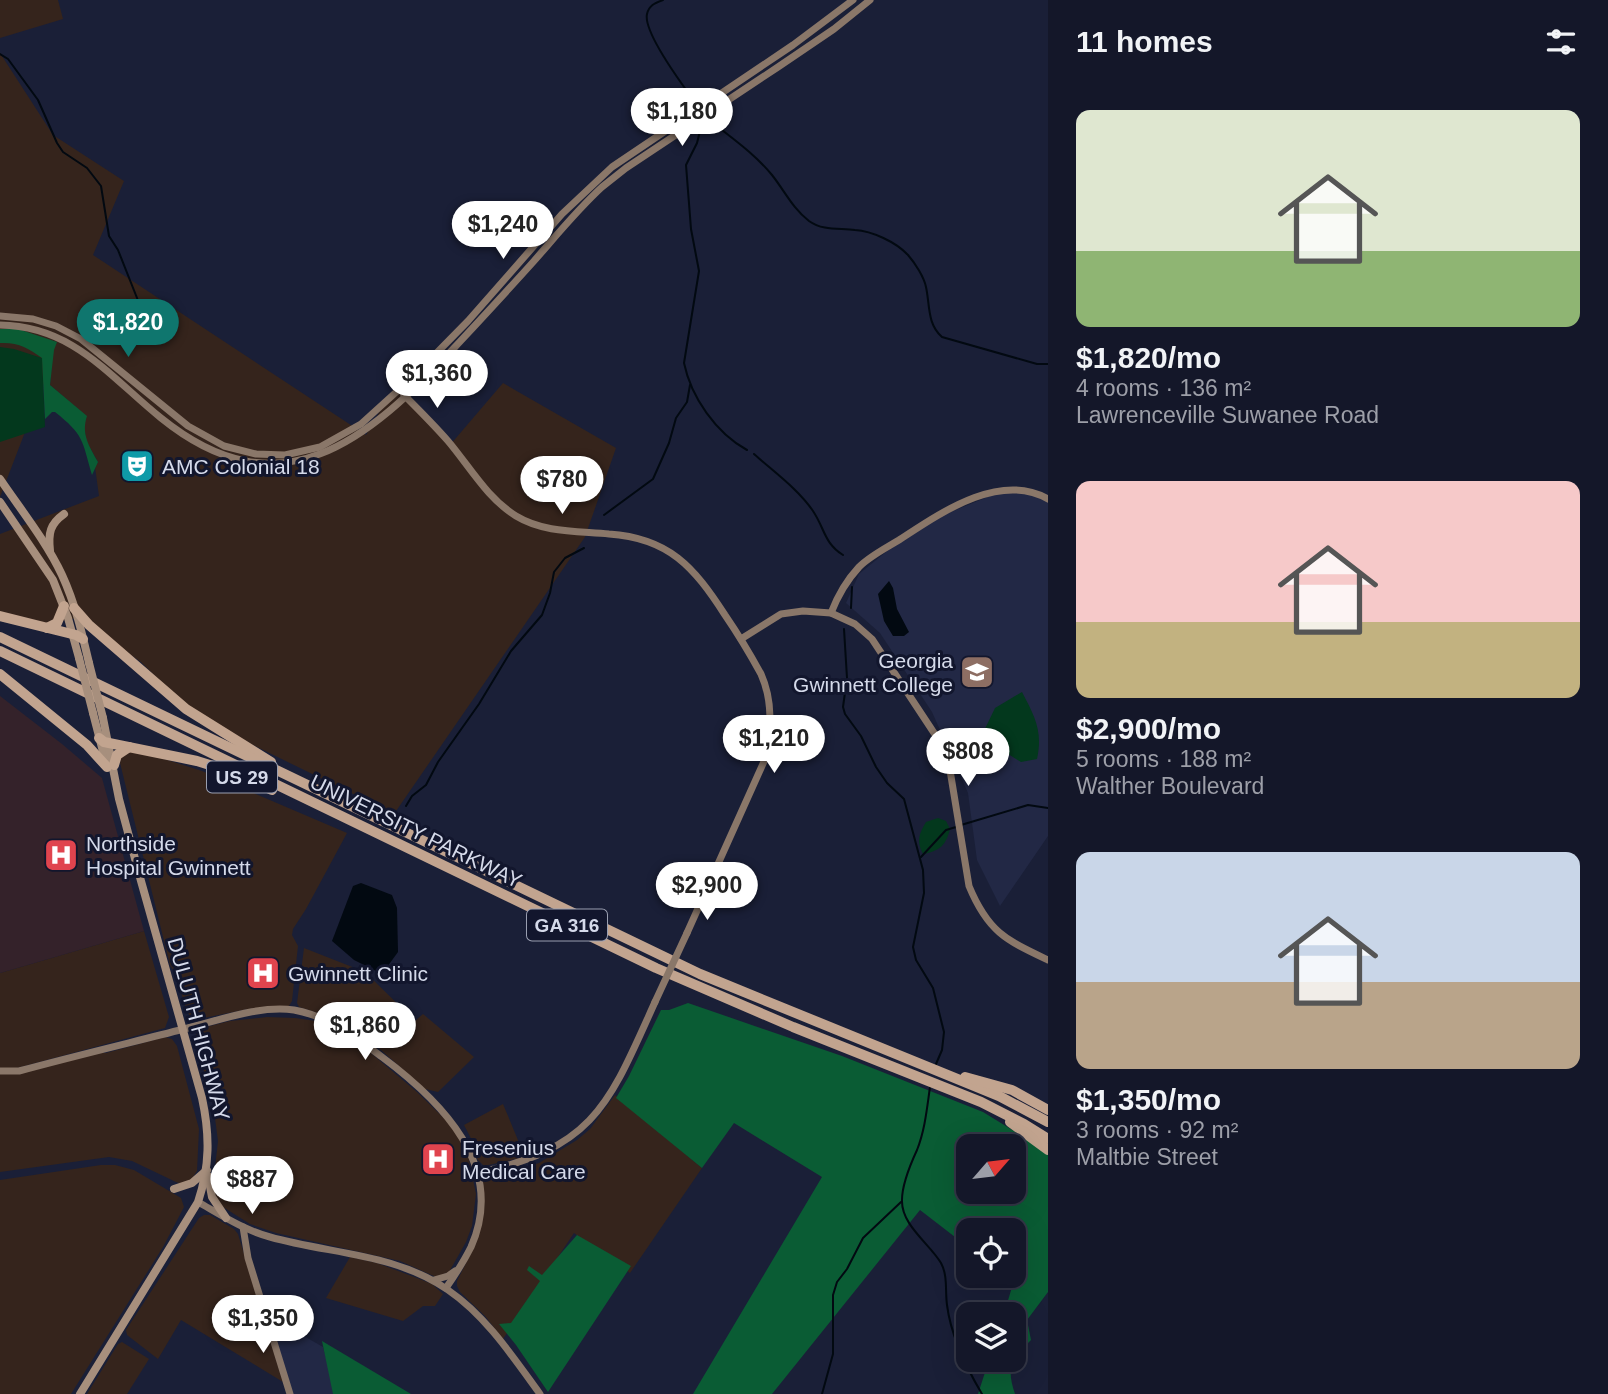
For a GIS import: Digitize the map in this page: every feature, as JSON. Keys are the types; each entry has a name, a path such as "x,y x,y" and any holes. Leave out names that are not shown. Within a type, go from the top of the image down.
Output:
{"highway":[{"path":"47,628 57,622 69,607"},
{"name":"US 29","path":"69,607 186,709 313,788"},
{"path":"0,616 78,636 94,629"},
{"name":"UNIVERSITY PARKWAY","path":"0,637 700,974 999,1096 1048,1122"},
{"name":"UNIVERSITY PARKWAY","path":"0,651 678,978 981,1102 1048,1139"},
{"path":"0,674 111,766 117,755 129,747"},
{"path":"87,745 92,746 104,740"},
{"name":"US 29","path":"104,740 197,761 232,772 317,811 350,821"},
{"path":"931,1068 1001,1086 1048,1110"},
{"path":"981,1102 1048,1150"}],"main road":[{"name":"DULUTH HIGHWAY","path":"0,479 62,576 69,607 89,663 103,718 104,740"},
{"name":"DULUTH HIGHWAY","path":"0,502 69,607"},
{"path":"50,554 49,530 64,513"},
{"name":"DULUTH HIGHWAY","path":"78,636 79,658 93,713 104,740 207,1120 209,1149 207,1170 198,1202 80,1394"},
{"path":"174,1189 192,1183 207,1170"},
{"path":"207,1170 212,1197 226,1218"}],"street":[{"path":"0,316 33,319 69,332 88,344 198,433 224,446 256,454 285,455 320,447 353,429 398,390 468,321 562,214 612,167 793,46 853,0"},
{"path":"0,325 34,328 62,339 83,352 161,418 193,441 235,459 281,464 337,448 374,424 406,398 490,310 594,194 626,168 834,29 870,0"},
{"path":"398,390 448,442 490,494 518,517 546,528 631,535 656,544 693,569 741,639 767,688 770,707 768,746 753,789 607,1100 585,1125 563,1142 534,1158 477,1173"},
{"path":"831,613 843,584 861,564 948,509 1001,491 1037,493 1048,499"},
{"path":"741,639 781,614 803,611 831,613 855,624 872,639 940,742 952,777 970,886 986,920 1012,943 1048,960"},
{"path":"0,1071 19,1071 250,1012 293,1010 337,1025 401,1071 451,1119 469,1148 477,1173 480,1199 477,1225 471,1247 446,1288"},
{"path":"198,1202 243,1227 284,1241 388,1261 434,1280 479,1316 540,1394"},
{"path":"243,1227 248,1258 290,1394"},
{"path":"434,1280 449,1276 459,1268"}],"shaded area":[{"path":"0,0 58,0 63,19 0,38"},
{"path":"0,53 53,135 124,181 93,255 366,435 380,411 402,390 450,445 503,383 616,448 585,537 394,814 251,744 183,704 141,662 77,618 40,625 0,614 0,534 99,496 95,467 98,462 86,441 86,416 50,385 52,362 0,497"},
{"name":"Georgia Gwinnett College","path":"1007,489 1048,498 1048,836 1000,906 977,860 968,793 932,712 880,633 846,603 859,574 919,525"},
{"path":"889,581 897,609 909,632 904,636 893,636 884,621 878,594"},
{"name":"Northside Hospital Gwinnett","path":"0,696 102,778 144,931 0,973"},
{"path":"133,749 202,771 347,833 293,929 292,935 298,946 292,1001 289,1006 248,1009 199,1019 191,1017 187,1012 170,965 120,763 121,755"},
{"path":"361,883 392,895 397,908 398,952 382,974 354,960 332,941 353,886"},
{"path":"144,931 169,1017 165,1028 17,1068 0,1068 0,973"},
{"path":"304,948 365,972 415,1021 423,1014 474,1057 438,1092 425,1089 356,1028 346,1022 299,1007 297,1003"},
{"path":"267,1017 316,1021 353,1038 417,1092 451,1125 468,1155 476,1194 472,1226 449,1272 436,1277 400,1261 276,1233 250,1224 223,1207 216,1198 213,1186 218,1141 213,1103 195,1040 196,1034 202,1028 230,1021"},
{"path":"165,1037 172,1039 177,1046 199,1129 197,1171 191,1180 182,1184 132,1161 109,1157 0,1172 0,1074 106,1053"},
{"path":"615,1095 702,1168 630,1273 574,1233 503,1339 457,1286 476,1243 483,1180 488,1175 539,1163 577,1140 590,1129"},
{"path":"503,1104 525,1157 484,1166 477,1159 477,1150 464,1125"},
{"path":"101,1165 134,1170 181,1198 184,1207 163,1247 71,1394 0,1394 0,1180"},
{"path":"210,1215 238,1234 283,1382 181,1320 158,1359 127,1335 126,1330 199,1218"},
{"path":"350,1257 377,1263 417,1278 432,1284 443,1294 435,1306 423,1306 403,1321 326,1298"},
{"path":"269,1316 323,1347 336,1394 293,1394"},
{"path":"122,1342 149,1359 127,1394 87,1394 118,1344"}],"green space":[{"path":"0,329 18,329 57,342 50,385 87,416 85,434 98,462 92,475 84,446 72,427 55,412 45,419 42,358 22,346 0,343"},
{"path":"0,347 42,358 45,427 0,442"},
{"path":"1022,692 1034,717 1039,749 1037,759 1021,762 981,737 995,708"},
{"path":"938,818 946,821 950,829 946,839 938,849 923,854 919,841 922,830 926,822"},
{"path":"688,1003 842,1056 983,1112 1019,1134 956,1134 956,1204 1026,1204 1026,1138 1048,1152 1048,1292 1027,1320 1031,1340 1026,1345 1026,1302 1008,1302 1012,1288 1026,1288 1026,1218 956,1218 956,1238 920,1210 772,1394 693,1394 822,1177 734,1123 702,1168 616,1098 661,1010"},
{"path":"577,1235 631,1266 548,1392 499,1324 511,1323 540,1281 527,1270 529,1266 542,1275"},
{"path":"322,1341 411,1394 333,1394"},
{"path":"985,1372 1011,1372 1015,1394 978,1394"}],"waterway":[{"path":"663,0 649,8 648,22 666,61 698,106"},
{"path":"0,54 8,59 38,100 63,152 87,168 101,186 109,236 118,250 139,303 160,321"},
{"path":"708,119 765,167 793,205 809,221 825,228 869,232 903,250 923,279 931,320 942,337 1037,364 1048,364"},
{"path":"708,120 700,131 686,165 691,229 699,271 684,363 692,389 706,413 725,434 747,450"},
{"path":"604,515 653,479 669,443 676,418 687,402 690,385"},
{"path":"754,454 800,495 813,511 828,541 843,555"},
{"path":"406,806 412,796 426,785 438,762 479,704 511,651 542,615 554,572 565,558 584,548"},
{"path":"851,608 852,587"},
{"path":"844,629 847,678 843,707 845,714 861,736 887,783 904,799 923,870 924,893 913,947 916,960 933,988 944,1032 942,1050 936,1064"},
{"path":"961,825 1028,805 1048,808"},
{"path":"921,857 946,830 956,827"},
{"path":"930,1087 922,1135 907,1174 903,1209 911,1226 941,1263 952,1329 982,1394"},
{"path":"822,1394 833,1354 833,1295 837,1282 863,1238 901,1202"}],"place":[{"name":"AMC Colonial 18","path":"137,466"},
{"name":"Georgia Gwinnett College","path":"977,672"},
{"name":"Northside Hospital Gwinnett","path":"61,855"},
{"name":"Gwinnett Clinic","path":"263,973"},
{"name":"Fresenius Medical Care","path":"438,1159"}]}
